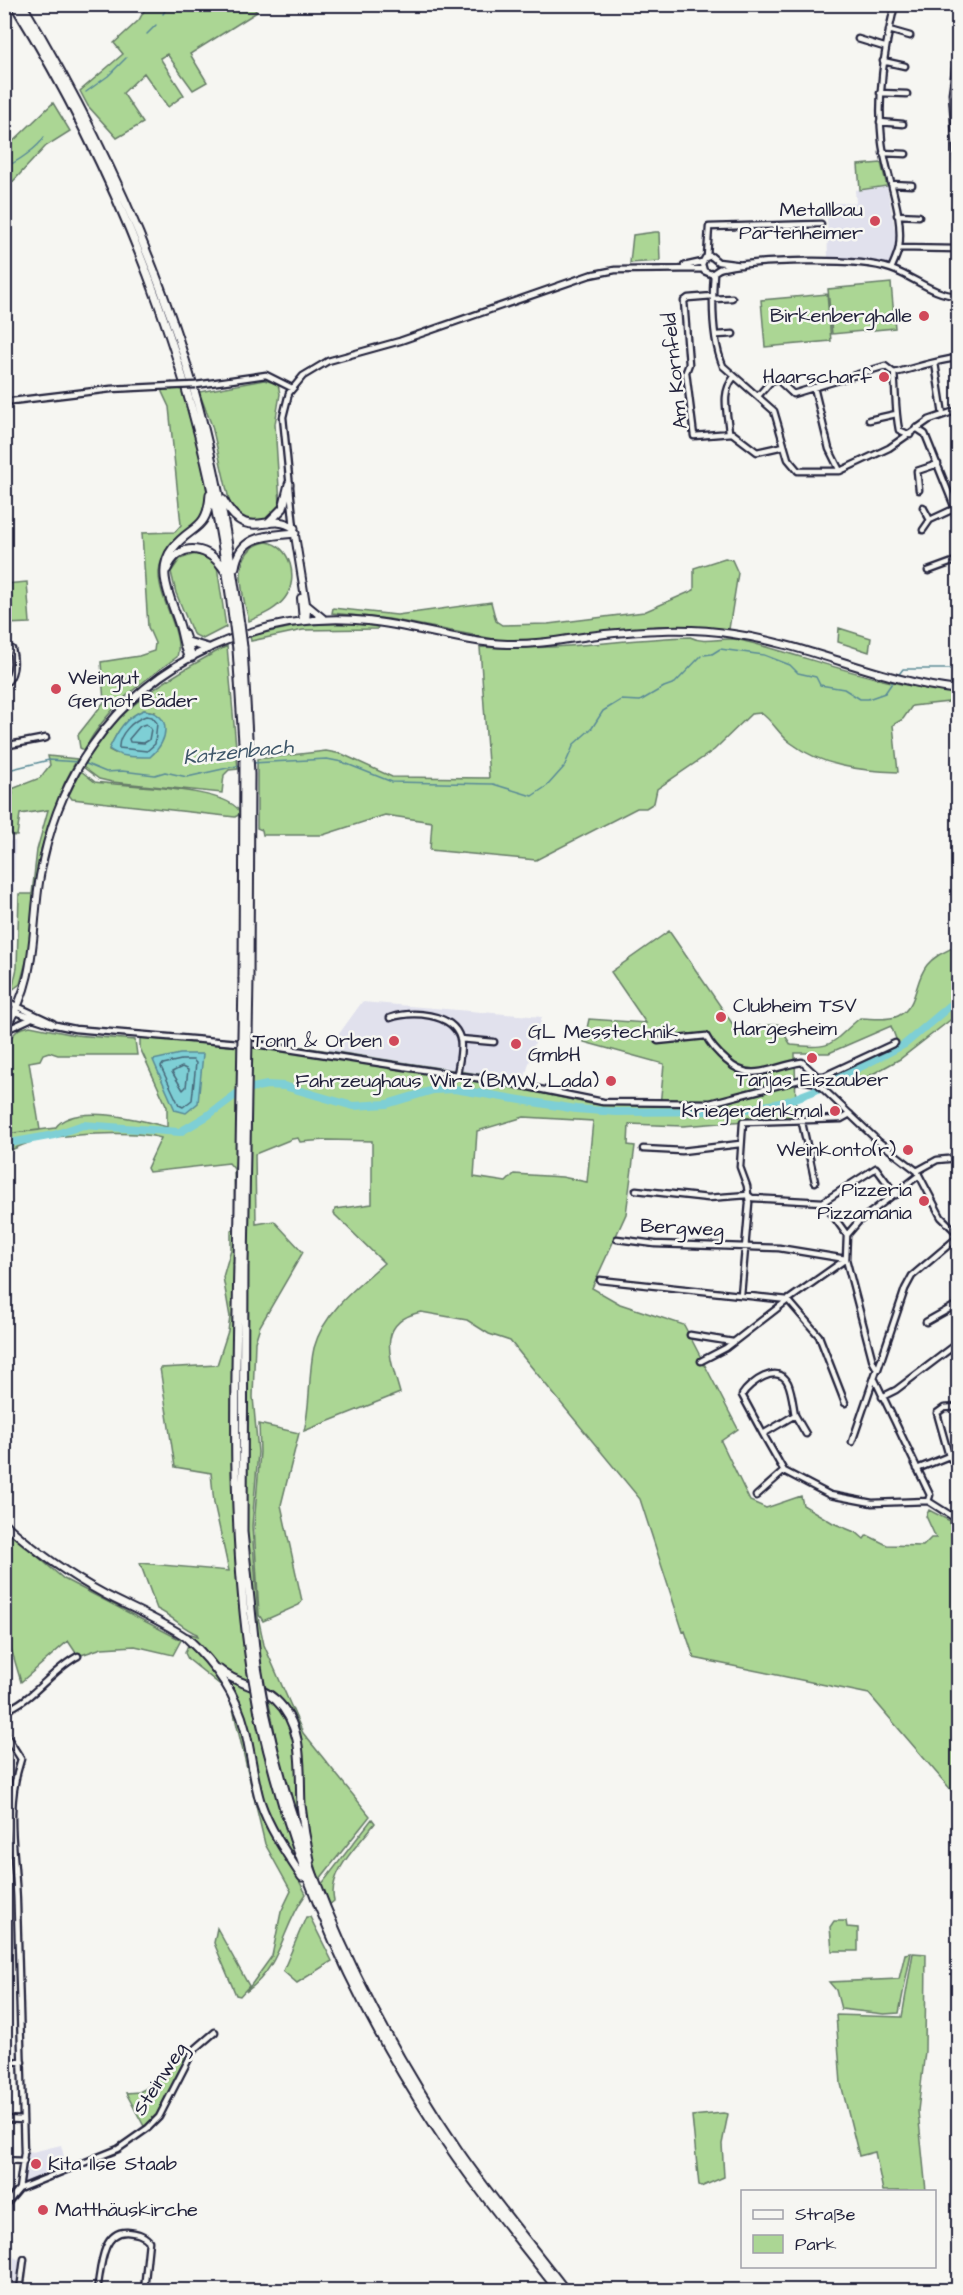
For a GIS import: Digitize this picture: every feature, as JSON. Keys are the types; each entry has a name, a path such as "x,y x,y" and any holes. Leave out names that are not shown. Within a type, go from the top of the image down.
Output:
{"highway":[{"path":"14,4 73,109 127,224 177,356 210,479 231,576"},
{"path":"21,4 104,154 152,265 194,390 219,492 231,576 240,648 247,757 241,1264 243,1532 254,1668 262,1713 291,1818 313,1886 364,2001 434,2125 558,2290"},
{"path":"190,658 165,577 165,563 171,551 204,519 209,505 210,479"},
{"path":"265,524 274,519 283,508 289,484"},
{"path":"219,492 237,519 253,525 282,522 295,530"},
{"path":"231,576 239,552 250,540 295,530"},
{"path":"165,577 174,557 194,549 215,557 231,576"},
{"path":"180,627 188,642 190,658"},
{"path":"188,642 208,648"},
{"path":"187,1638 229,1678 269,1694 286,1711 292,1722 299,1748 303,1822 313,1886"},
{"path":"215,1667 230,1692 245,1728 254,1777 264,1810 278,1839 313,1886 343,1949 421,2092 460,2152 565,2290"}],"main road":[{"path":"295,530 304,621"},
{"path":"302,587 306,604 304,621"},
{"path":"306,604 314,614 324,619"},
{"path":"4,1030 17,1009 30,970 37,900 46,847 54,819 73,777 92,746 134,697 190,658 208,648 264,628 324,619 371,621 463,639 507,644 649,630 719,632 791,647 885,677 958,690"},
{"path":"4,1523 40,1553 77,1579 167,1625 187,1638"}],"street":[{"path":"891,269 899,248 897,215 883,153 880,93 884,47 895,4"},
{"path":"913,4 923,7"},
{"path":"889,30 910,36"},
{"path":"858,39 884,47"},
{"path":"958,47 952,93 958,177"},
{"path":"883,61 905,66"},
{"path":"880,93 907,94"},
{"path":"880,123 903,124"},
{"path":"883,153 906,154"},
{"path":"891,184 912,185"},
{"path":"897,215 919,216"},
{"path":"710,257 709,227 821,224"},
{"path":"899,248 958,250"},
{"path":"710,257 718,262 742,265"},
{"path":"678,267 702,262 710,257"},
{"path":"702,262 703,269"},
{"path":"718,262 718,268"},
{"path":"711,273 718,268 742,265 861,262 891,269 944,295 958,296"},
{"path":"295,530 282,423 292,388 307,372 328,361 400,341 579,278 615,270 678,267 703,269 711,273"},
{"path":"711,273 719,356 723,366 734,378 758,396 777,417 788,459 798,471 840,471 910,435 929,420 958,410"},
{"path":"713,295 732,298"},
{"name":"Am Kornfeld","path":"713,295 688,298 684,301 689,364 686,372 692,431 698,437 729,434"},
{"path":"717,335 733,334"},
{"path":"894,373 935,363 941,359 958,358"},
{"path":"935,363 943,415"},
{"path":"758,396 772,380 778,380 793,393 885,366 894,373 899,429 910,435"},
{"path":"8,402 111,389 196,385 266,375 292,388"},
{"path":"734,378 726,386 725,393 729,434 752,451 784,446"},
{"path":"814,387 829,449 840,471"},
{"path":"869,420 896,414"},
{"path":"925,434 929,420"},
{"path":"916,428 925,434 958,516"},
{"path":"919,490 917,471 938,464"},
{"path":"923,507 930,520"},
{"path":"923,530 930,520 956,508"},
{"path":"928,571 958,560"},
{"path":"4,685 12,673 15,657 12,649"},
{"path":"4,746 46,738"},
{"path":"4,1000 32,1019 64,1026 262,1045 509,1083 592,1101 710,1103 799,1080 815,1083 918,1174 941,1217 958,1236 912,1276 852,1442"},
{"path":"17,1009 64,1026"},
{"path":"390,1018 400,1014 438,1017 450,1023 460,1039 457,1076"},
{"path":"4,1030 32,1019"},
{"path":"658,1041 706,1036 724,1058 742,1073 752,1074 802,1062 817,1076 824,1076 895,1043"},
{"path":"460,1039 494,1042"},
{"path":"815,1083 817,1076"},
{"path":"643,1149 682,1151 740,1144 742,1122 801,1118 841,1119 850,1114"},
{"path":"801,1118 815,1182"},
{"name":"Bergweg","path":"740,1144 740,1167 748,1195 746,1245"},
{"path":"877,1369 873,1362 846,1259 847,1235 858,1222 896,1196 918,1174 938,1160 958,1158"},
{"path":"636,1190 708,1198 748,1195 752,1198 823,1202 876,1168 896,1196"},
{"path":"823,1202 847,1235"},
{"name":"Bergweg","path":"617,1239 655,1244 746,1245 846,1259"},
{"path":"741,1295 746,1245"},
{"path":"701,1361 733,1342 846,1259"},
{"path":"600,1280 788,1300 819,1336 845,1403"},
{"path":"926,1322 958,1304"},
{"path":"690,1335 733,1342"},
{"path":"882,1397 896,1390 958,1345"},
{"path":"806,1434 795,1415 788,1383 784,1377 775,1374 754,1381 742,1395 784,1471 830,1495 848,1500 872,1503 928,1501 958,1520 954,1524 958,1539"},
{"path":"874,1380 930,1495 928,1501"},
{"path":"958,1407 944,1408 937,1413 949,1456 958,1469"},
{"path":"763,1434 795,1415"},
{"path":"916,1468 949,1456"},
{"path":"756,1497 784,1471"},
{"path":"4,1711 24,1701 57,1670 78,1656"},
{"path":"4,1731 21,1759 12,1794 10,1819 17,1894 22,2062 24,2161 19,2189"},
{"name":"Steinweg","path":"4,2207 19,2189 118,2149 148,2128 159,2117 193,2050 215,2032"},
{"path":"4,2061 22,2062"},
{"path":"4,2119 23,2120"},
{"path":"4,2160 24,2161"},
{"path":"97,2290 108,2244 112,2236 120,2232 141,2235 149,2241 150,2250 144,2290"},
{"path":"20,2290 24,2259"}],"shaded area":[{"path":"887,186 896,236 895,249 888,270 862,265 828,266 827,203 856,203 855,190"},
{"path":"5,841 15,841 12,975 5,997"},
{"path":"362,1002 542,1017 524,1081 326,1052"},
{"path":"61,2145 67,2168 25,2182 28,2153"},
{"path":"5,2253 20,2260 17,2290 5,2290"}],"green space":[{"path":"142,5 161,7 164,5 251,5 257,12 190,54 207,82 193,90 167,54 160,58 184,95 168,107 144,73 123,93 143,123 117,138 88,106 80,91 123,54 114,43 139,20 145,9"},
{"path":"53,103 70,131 46,146 5,190 5,149"},
{"path":"881,163 887,186 860,190 858,165"},
{"path":"659,232 660,261 630,263 633,235"},
{"path":"891,283 895,328 832,334 828,289"},
{"path":"827,294 831,341 765,347 761,300"},
{"path":"264,380 278,384 280,394 275,424 280,504 264,521 245,520 230,504 212,426 199,392"},
{"path":"184,389 204,470 207,500 200,520 166,553 159,572 162,593 177,637 177,657 149,677 113,709 84,750 80,748 78,735 104,702 101,662 139,656 154,651 155,643 148,627 142,533 175,532 181,525 169,407 162,390"},
{"path":"266,542 275,544 287,556 292,573 291,582 285,598 277,606 249,621 242,586 243,563 254,546"},
{"path":"195,554 208,557 217,566 226,627 203,639 193,634 176,593 171,572 180,559"},
{"path":"725,558 732,560 738,573 729,629 659,626 548,639 499,640 389,619 332,613 333,608 397,615 491,602 496,621 502,625 548,624 644,612 694,590 694,568"},
{"path":"27,582 30,623 5,624 5,584"},
{"path":"352,623 378,627 377,629 303,630 251,641 250,636 302,625"},
{"path":"839,628 871,638 869,652 838,642"},
{"path":"690,637 702,640 740,640 875,678 958,692 958,701 912,706 903,719 893,725 898,772 842,766 815,757 787,740 761,713 751,714 714,750 657,789 654,803 646,808 637,808 536,860 430,850 432,822 385,815 323,835 263,835 262,830 257,828 257,759 326,751 342,754 392,777 489,778 480,647 559,647"},
{"path":"227,646 238,769 229,770 224,775 222,793 112,782 99,779 83,767 96,746 127,711 185,669","holes":["144,710 155,712 115,753 109,750 118,731 127,721"]},
{"path":"48,756 77,759 64,784 41,849 30,947 20,984 12,990 17,968 19,894 32,894 37,850 48,810 20,814 17,836 5,835 4,796 13,794 12,789 40,778 50,765"},
{"path":"81,771 95,782 175,789 219,798 234,805 240,814 235,817 72,799 69,795"},
{"path":"669,931 736,1029 778,1024 791,1045 806,1046 831,1043 860,1018 879,1019 898,1016 913,1000 927,965 937,956 958,945 958,1014 900,1059 858,1082 844,1071 898,1044 891,1026 829,1053 795,1053 796,1117 683,1126 629,1124 628,1145 635,1146 626,1214 592,1288 620,1304 684,1325 738,1429 721,1441 750,1501 766,1508 801,1496 803,1505 833,1523 857,1533 864,1539 867,1535 887,1545 923,1546 931,1538 936,1538 926,1516 929,1510 952,1522 958,1543 958,1798 869,1694 694,1658 685,1631 683,1632 640,1499 510,1341 489,1334 467,1320 421,1312 406,1317 391,1333 390,1344 390,1356 400,1393 304,1431 312,1358 319,1335 333,1312 384,1263 334,1214 335,1209 372,1204 372,1141 300,1142 298,1138 255,1154 256,1224 274,1221 303,1252 260,1326 255,1342 253,1397 258,1452 252,1526 258,1617 264,1645 303,1733 370,1816 319,1880 305,1824 301,1760 282,1703 220,1669 190,1638 191,1634 198,1636 197,1634 157,1609 140,1563 229,1571 214,1503 211,1473 175,1467 160,1368 217,1365 230,1317 223,1277 231,1249 231,1230 235,1229 234,1169 229,1163 149,1172 147,1168 161,1138 133,1134 96,1134 43,1139 5,1152 5,1134 8,1133 5,1120 5,1043 19,1029 30,1026 75,1035 135,1040 137,1055 58,1055 49,1052 43,1054 40,1060 29,1062 40,1130 55,1128 64,1120 77,1116 92,1114 125,1117 167,1127 167,1107 140,1048 140,1038 254,1048 258,1040 524,1081 522,1089 591,1104 660,1106 664,1064 584,1042 589,1019 646,1023 611,972","holes":["524,1117 593,1121 587,1182 562,1177 514,1174 506,1182 474,1177 477,1131"]},
{"path":"259,1424 299,1433 281,1505 302,1601 299,1605 263,1621 259,1615 254,1526 260,1452"},
{"path":"4,1528 64,1579 181,1640 173,1655 135,1646 102,1648 78,1656 68,1641 21,1682 5,1628"},
{"path":"188,1645 208,1664 226,1690 238,1719 259,1804 306,1894 291,1920 275,1958 258,1981 246,1992 272,1956 281,1912 291,1891 265,1844 233,1709 224,1688 188,1659 185,1653"},
{"path":"229,1680 252,1687 284,1819 299,1863 296,1864 263,1802 248,1731 227,1682"},
{"path":"267,1694 274,1700 294,1731 303,1842 282,1768"},
{"path":"372,1819 375,1823 340,1869 333,1890 334,1901 329,1905 321,1885"},
{"path":"306,1917 310,1917 332,1961 297,1983 283,1971"},
{"path":"834,1921 846,1921 847,1927 858,1928 858,1951 832,1951 830,1927"},
{"path":"217,1928 249,1986 240,1996 236,1995 214,1943"},
{"path":"911,1953 899,2013 884,2014 841,2009 836,1990 829,1982 899,1979 905,1954"},
{"path":"913,1953 926,1954 925,2051 918,2111 926,2190 883,2190 875,2152 859,2156 841,2084 836,2015 902,2017"},
{"path":"189,2051 160,2112 145,2128 126,2093 145,2089"},
{"path":"728,2114 722,2144 724,2177 701,2187 699,2186 692,2116"}],"water":[{"path":"144,710 154,713 164,723 164,736 156,751 150,757 134,757 118,754 109,749 127,721"},
{"path":"180,1054 203,1054 198,1103 186,1113 175,1110 153,1060"}],"waterway":[{"path":"163,14 169,4"},
{"path":"147,34 156,25"},
{"path":"86,92 108,76 126,58"},
{"path":"4,167 27,154 44,137"},
{"name":"Katzenbach","path":"704,655 712,654 720,649 764,655 790,665 798,673 816,677 820,685 844,689 860,699 868,699 885,693 894,680"},
{"name":"Katzenbach","path":"252,763 327,759 342,762 392,782 493,784 532,796 547,786 564,767 574,744 592,728 603,711 621,700 640,701 675,683 701,656"},
{"name":"Katzenbach","path":"897,677 903,669 958,669"},
{"name":"Katzenbach","path":"4,771 49,760 79,762"},
{"name":"Katzenbach","path":"84,763 106,772 122,771 155,775 165,772 187,777 241,765"},
{"path":"4,1144 54,1135 83,1125 180,1132 207,1116 242,1090 267,1085 284,1086 353,1106 387,1104 433,1090 454,1089 576,1109 616,1112 737,1111 785,1102 814,1091 905,1044 958,999"}],"place":[{"name":"Metallbau Partenheimer","path":"875,221"},
{"name":"Birkenberghalle","path":"924,316"},
{"name":"Haarscharf","path":"884,377"},
{"name":"Weingut Gernot Bäder","path":"56,689"},
{"name":"Clubheim TSV Hargesheim","path":"721,1017"},
{"name":"Tonn & Orben","path":"394,1041"},
{"name":"GL Messtechnik GmbH","path":"516,1044"},
{"name":"Tanjas Eiszauber","path":"812,1058"},
{"name":"Fahrzeughaus Wirz (BMW, Lada)","path":"611,1081"},
{"name":"Kriegerdenkmal","path":"835,1111"},
{"name":"Weinkonto(r)","path":"908,1150"},
{"name":"Pizzeria Pizzamania","path":"924,1201"},
{"name":"Kita Ilse Staab","path":"36,2164"},
{"name":"Matthäuskirche","path":"43,2210"}]}
